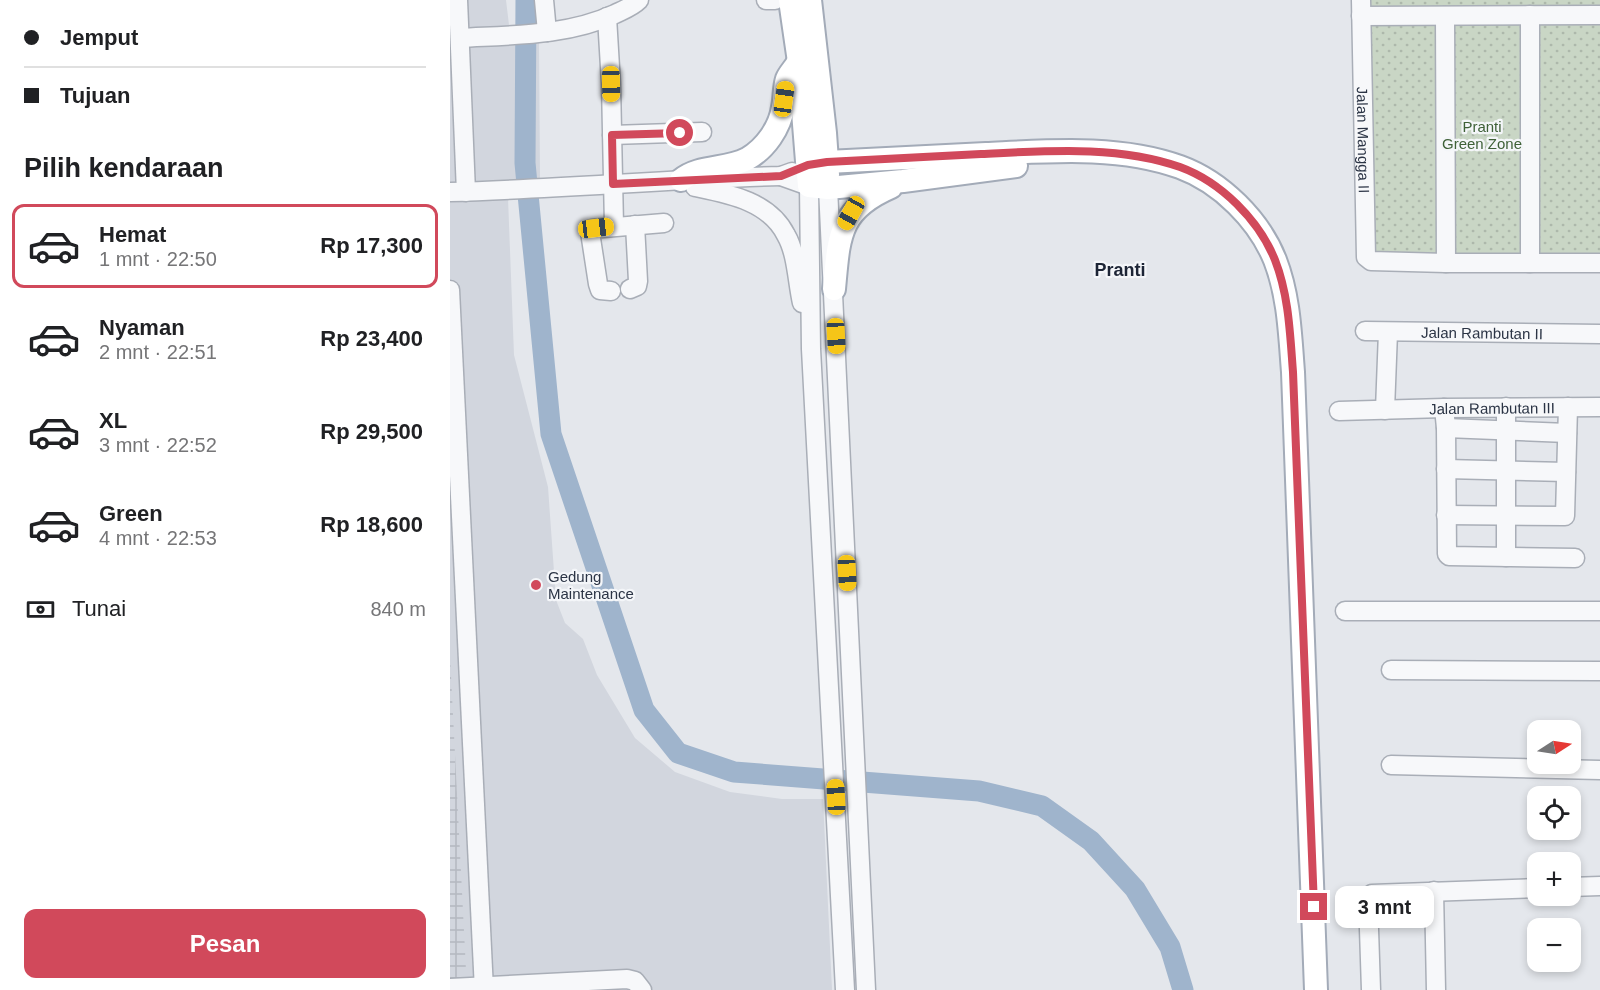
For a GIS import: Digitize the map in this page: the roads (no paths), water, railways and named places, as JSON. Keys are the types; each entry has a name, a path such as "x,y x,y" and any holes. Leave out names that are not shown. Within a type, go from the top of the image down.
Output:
{"main road":[{"path":"790,0 818,175"},
{"path":"810,0 818,175"},
{"path":"681,180 693,173 740,162 759,150 768,141 783,111 787,80 799,62"},
{"path":"818,175 1028,152 1120,153 1180,168 1212,184 1241,209 1258,231 1274,258 1284,288 1289,318 1293,372 1316,990"},
{"path":"818,175 903,181 1031,164 1063,153"},
{"path":"834,289 840,240 851,213 862,202 903,181"}],"street":[{"path":"458,0 460,38 458,192 818,175"},
{"path":"544,0 544,32"},
{"path":"460,38 544,32 609,11 630,7 639,0"},
{"path":"766,0 775,0"},
{"path":"1361,8 1445,16 1600,15"},
{"name":"Jalan Mangga II","path":"1361,8 1365,255 1371,261 1446,263"},
{"path":"609,11 614,226"},
{"path":"1530,15 1530,263"},
{"path":"1445,16 1446,263 1600,263"},
{"path":"612,135 702,132"},
{"path":"818,175 834,289 866,990"},
{"path":"818,175 811,348 845,990"},
{"path":"681,180 693,186 739,197 764,210 779,224 787,235 792,250 811,348"},
{"path":"611,291 600,290 598,284 590,232 592,229 664,223"},
{"path":"630,289 638,286 635,225"},
{"path":"450,290 454,443 484,988"},
{"name":"Jalan Rambutan II","path":"1365,331 1600,334"},
{"path":"1385,410 1388,332"},
{"path":"1446,515 1566,516 1568,407"},
{"name":"Jalan Rambutan III","path":"1339,411 1600,407"},
{"path":"1444,408 1446,553 1448,556 1575,558"},
{"path":"1506,408 1506,557"},
{"path":"1446,428 1567,433"},
{"path":"1446,469 1566,472"},
{"path":"1345,611 1600,611"},
{"path":"1391,670 1600,670"},
{"path":"1391,765 1600,770"},
{"path":"1581,887 1600,886"},
{"path":"1371,990 1369,896 1378,892 1527,888"},
{"path":"1434,891 1436,990"},
{"path":"450,988 627,979 635,981 642,990"}],"waterway":[{"path":"526,0 525,163 551,434 644,710 678,753 734,772 979,791 1042,806 1091,841 1135,889 1170,947 1183,990"}],"place":[{"name":"Gedung Maintenance","path":"536,585"}],"district":[{"name":"Pranti","path":"1120,270"}],"park label":[{"name":"Pranti Green Zone","path":"1482,134"}]}
